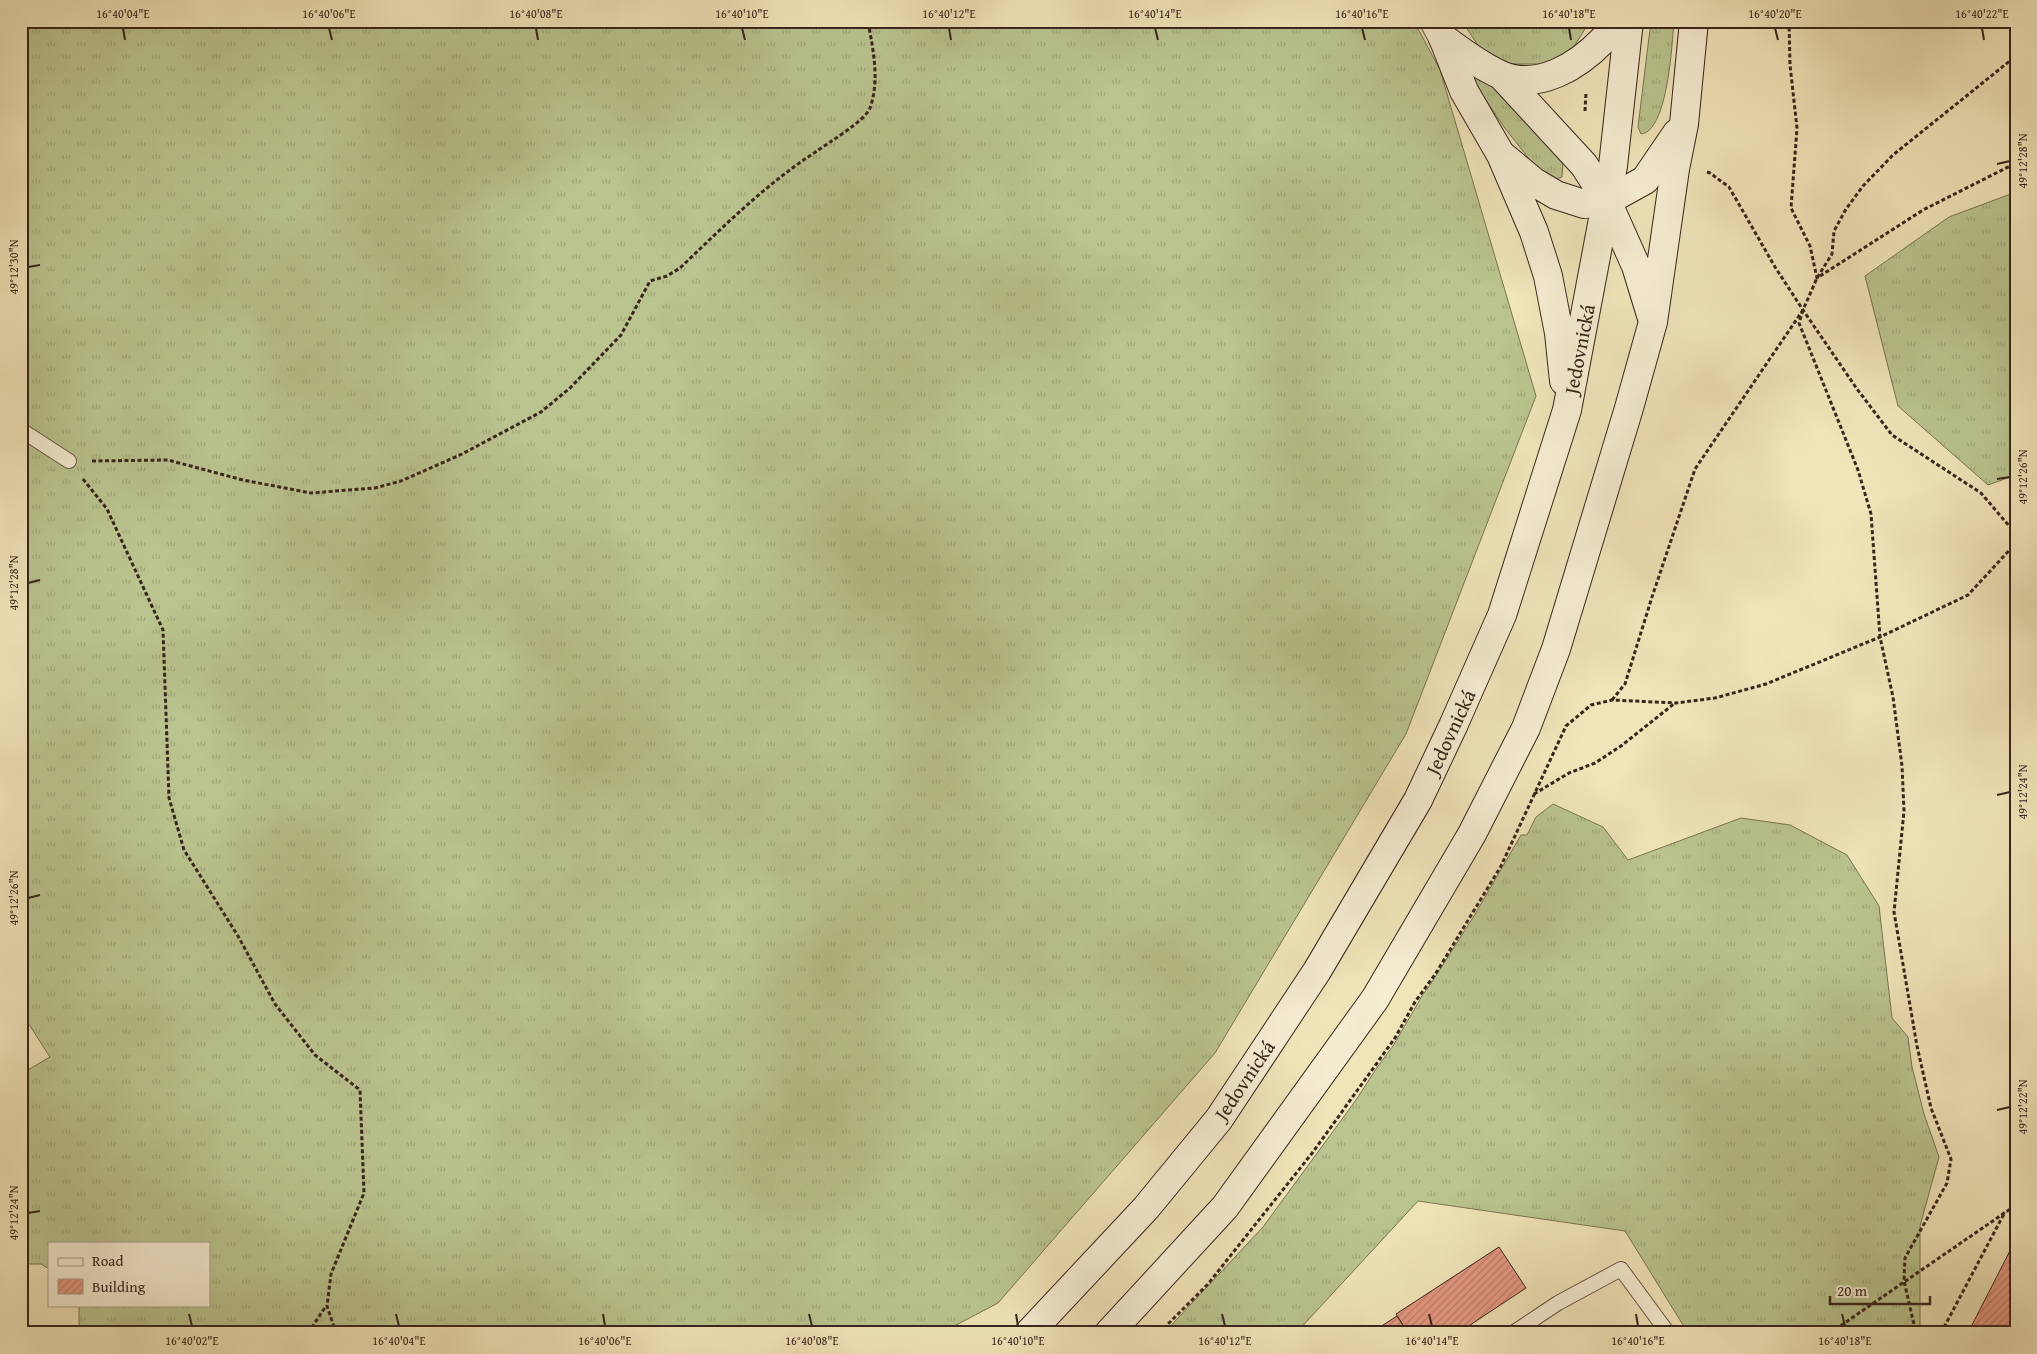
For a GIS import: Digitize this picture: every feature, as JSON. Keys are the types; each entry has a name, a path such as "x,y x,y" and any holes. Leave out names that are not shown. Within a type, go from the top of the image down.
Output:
{"main road":[{"path":"1438,30 1469,57 1502,76 1524,81 1541,79 1566,70 1604,40 1616,21"},
{"name":"Jedovnická","path":"1029,1333 1146,1208 1218,1119 1317,971 1418,800 1454,726 1502,615 1567,410 1614,166 1628,21"},
{"path":"1108,1333 1225,1207 1375,999 1472,834 1526,728 1556,649 1653,322 1675,169 1684,124 1694,21"},
{"path":"1438,30 1464,92 1501,155 1534,232 1548,276 1559,332 1567,410"},
{"path":"1502,76 1584,165 1607,201 1636,266 1653,322"},
{"path":"1501,155 1534,182 1556,195 1584,204 1607,201 1645,180 1684,124"}],"lane":[{"path":"21,430 69,461"},
{"path":"1513,1333 1558,1303 1621,1269 1668,1333"}],"path":[{"path":"69,461 168,460 243,480 311,493 376,488 401,482 462,454 541,412 570,388 621,335 650,280 667,276 680,268 766,186 845,132 870,110 876,67 868,21"},
{"path":"1789,21 1790,65 1797,128 1791,208 1810,246 1817,278"},
{"path":"1916,1333 1904,1281 1905,1258 1947,1183 1951,1159 1931,1108 1917,1046 1894,912 1904,811 1902,766 1892,697 1880,636 1871,514 1858,470 1799,323 1817,278 1832,254 1834,231 1846,208 1863,186 1893,155 2016,56"},
{"path":"1817,278 1923,210 2016,163"},
{"path":"1675,169 1710,173 1729,187 1775,267 1803,310 1857,389 1892,435 1923,457 1981,493 2016,534"},
{"path":"1612,700 1626,684 1652,597 1695,469 1803,310"},
{"path":"69,461 107,509 163,630 168,798 184,850 238,936 275,1004 315,1056 360,1090 364,1193 331,1274 327,1306 336,1333"},
{"path":"1160,1333 1208,1284 1312,1152 1390,1045 1500,866 1566,726 1591,705 1612,700 1676,703 1715,698 1766,684 1880,636 1968,594 2016,543"},
{"path":"1534,794 1569,773 1595,763 1621,746 1676,703"},
{"path":"1830,1333 2016,1205"},
{"path":"1941,1333 2006,1212"},
{"path":"308,1333 327,1306"}],"green space":[{"path":"21,21 1414,21 1440,70 1536,396 1406,734 1215,1053 998,1303 941,1333 79,1333 79,1306 210,1306 210,1242 48,1242 48,1268 41,1264 21,1264 21,1074 50,1057 21,1012"},
{"path":"1462,21 1590,21 1575,45 1561,58 1544,64 1510,64 1479,47"},
{"path":"1651,21 1674,21 1672,48 1663,103 1650,129 1641,134 1638,127"},
{"path":"1477,76 1484,78 1563,162 1562,177 1553,180 1544,178 1504,127 1475,84 1473,79"},
{"path":"2016,192 2016,475 1988,485 1898,406 1865,276 1949,217"},
{"path":"1553,804 1603,827 1628,860 1741,818 1790,825 1847,855 1879,906 1892,1018 1908,1037 1912,1067 1924,1114 1939,1157 1920,1226 1920,1333 1688,1333 1625,1231 1418,1201 1296,1333 1164,1333 1263,1227 1393,1046 1422,996 1474,916 1521,835 1527,835 1536,817"}],"building":[{"path":"2016,1239 2016,1333 1977,1333 1972,1325"},
{"path":"1499,1247 1526,1288 1458,1333 1408,1333 1396,1314"},
{"path":"1397,1316 1408,1333 1371,1333"}]}
